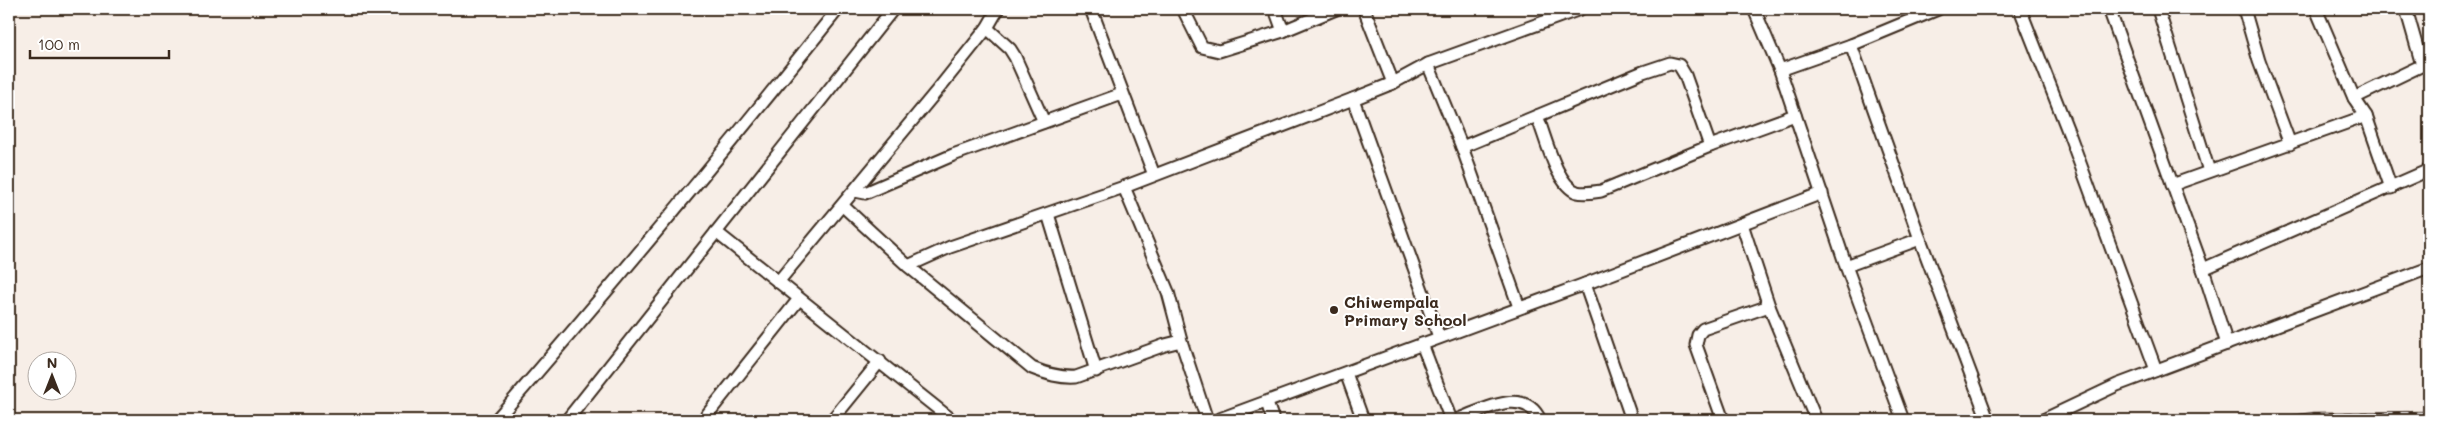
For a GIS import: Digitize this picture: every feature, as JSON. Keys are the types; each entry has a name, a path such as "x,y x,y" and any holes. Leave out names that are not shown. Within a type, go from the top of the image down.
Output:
{"street":[{"path":"496,420 643,250 838,9"},
{"path":"567,420 893,9"},
{"path":"778,282 843,206 987,28 998,9"},
{"path":"1091,9 1154,175"},
{"path":"1183,9 1202,47 1219,51 1282,31 1336,9"},
{"path":"1275,9 1282,31"},
{"path":"1364,9 1393,83"},
{"path":"1544,9 1549,20"},
{"path":"908,266 950,247 1124,187 1393,83 1428,64 1580,9"},
{"path":"1754,9 1780,70 1846,266 1903,420"},
{"path":"1780,70 1938,9"},
{"path":"2020,9 2070,136 2156,370"},
{"path":"2108,9 2203,269 2227,344"},
{"path":"2158,9 2209,171"},
{"path":"2244,9 2259,61 2290,144"},
{"path":"2316,9 2354,98 2366,116 2392,188"},
{"path":"2354,98 2426,63 2406,9"},
{"path":"987,28 1010,49 1015,57 1044,122"},
{"path":"1851,44 1920,239 1988,420"},
{"path":"1462,147 1670,63 1679,66 1685,75 1710,146"},
{"path":"1428,64 1462,147 1519,307"},
{"path":"855,191 865,193 953,154 1122,94"},
{"path":"1353,99 1440,337"},
{"path":"1537,116 1559,174 1570,187 1578,192 1601,191 1710,146 1795,115"},
{"path":"2172,185 2366,116"},
{"path":"2203,269 2392,188 2429,170"},
{"path":"1124,187 1168,292 1181,341 1207,420"},
{"path":"1217,420 1268,403 1822,193"},
{"path":"843,206 908,266 1032,368 1065,378 1096,371 1165,345 1181,341"},
{"path":"1048,214 1096,371"},
{"path":"1742,224 1769,306 1816,420"},
{"path":"716,232 952,420"},
{"path":"1846,266 1920,239"},
{"path":"2043,420 2117,385 2429,268"},
{"path":"1585,284 1632,420"},
{"path":"703,420 800,299"},
{"path":"1723,420 1698,357 1696,345 1698,336 1703,329 1769,306"},
{"path":"1422,344 1451,420"},
{"path":"832,420 880,361"},
{"path":"1346,373 1363,420"},
{"path":"1456,420 1510,402 1523,402 1531,407 1540,420"},
{"path":"1268,403 1273,420"}],"railway":[{"path":"2273,420 2314,414 2429,413"}],"place":[{"name":"Chiwempala Primary School","path":"1334,310"}]}
